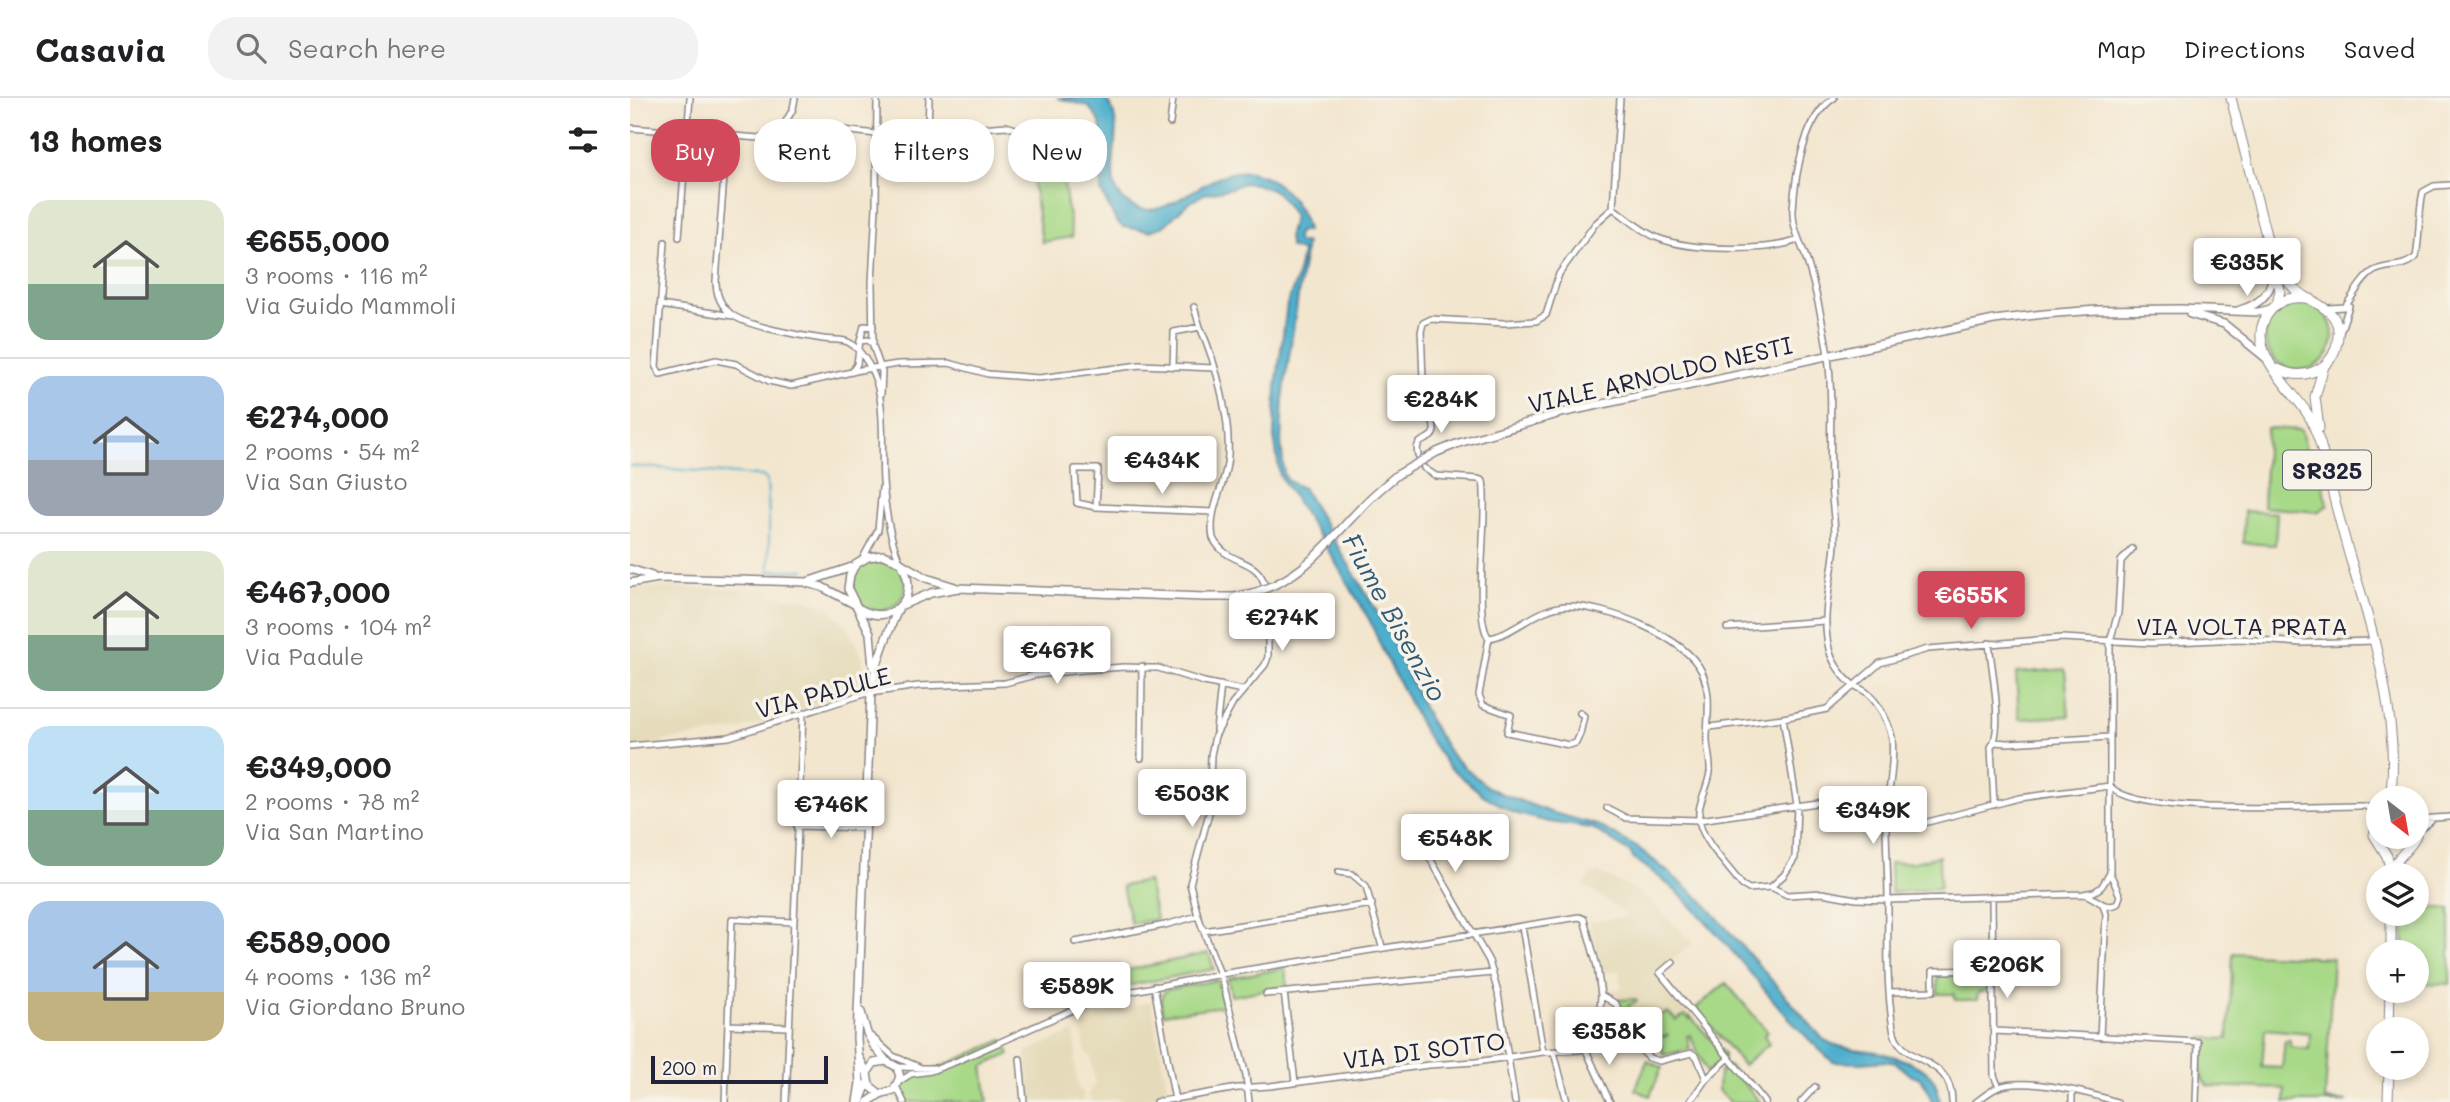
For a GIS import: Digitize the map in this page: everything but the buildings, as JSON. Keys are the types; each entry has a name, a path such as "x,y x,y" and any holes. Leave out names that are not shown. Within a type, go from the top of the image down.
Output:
{"main road":[{"name":"SR325","path":"2231,98 2280,290 2260,332 2261,346 2314,425 2359,582"},
{"name":"SR325","path":"2272,257 2283,276 2296,290 2325,307"},
{"path":"2274,307 2296,297 2311,299"},
{"path":"2325,307 2336,323 2338,340"},
{"name":"SR325","path":"2338,340 2333,354 2324,366 2315,397 2316,410 2375,642 2389,727 2391,786"},
{"path":"2271,363 2294,375 2307,374 2324,366"},
{"name":"SR325","path":"2392,781 2393,786"},
{"path":"2383,849 2395,853 2404,851"},
{"path":"2383,849 2392,875 2395,862 2406,849"},
{"path":"2388,1102 2389,1080"}],"street":[{"path":"688,119 690,98"},
{"path":"787,119 795,98"},
{"path":"876,119 877,98"},
{"path":"928,119 929,98"},
{"path":"1170,123 1173,98"},
{"path":"1418,455 1419,444 1431,436 1434,428 1425,394 1422,332 1425,321 1444,318 1504,323 1541,320 1548,311 1559,274 1595,224 1613,208 1620,98"},
{"path":"1834,98 1821,108 1806,138 1793,210 1798,240 1808,265 1828,356 1833,419 1830,481 1835,541 1825,621 1831,655 1841,671 1881,710 1891,733 1892,758 1886,822 1889,992 1897,1041 1907,1052 1940,1070 1951,1086 1952,1102"},
{"path":"630,128 651,130"},
{"path":"679,237 683,182"},
{"path":"724,182 716,289 720,301 734,316"},
{"path":"873,675 909,588 908,577 891,540 883,482 881,367 873,351 872,283 876,182"},
{"path":"2325,307 2345,307 2375,270 2405,266 2416,257 2420,239 2419,208 2423,192 2434,186 2450,185"},
{"path":"1613,208 1648,233 1665,240 1750,248 1780,246 1798,240"},
{"path":"665,242 656,367 660,374 716,360 736,364 763,379 787,386 881,367 949,363 988,374 1039,378 1140,365 1215,368"},
{"name":"VIALE ARNOLDO NESTI","path":"2226,312 2250,307 2264,298 2272,282 2272,257"},
{"path":"2338,340 2352,297"},
{"path":"660,304 734,316 791,333 824,339 845,339 859,351 872,369 880,397"},
{"path":"1194,307 1210,349 1229,436 1224,479 1213,512 1212,531 1215,542 1228,557 1256,569 1264,583"},
{"name":"VIALE ARNOLDO NESTI","path":"900,606 931,593 958,589 1235,597 1280,584 1304,568 1367,501 1397,475 1448,447 1514,426 1561,413 2014,318 2097,310 2259,312 2274,307"},
{"name":"VIALE ARNOLDO NESTI","path":"2169,311 2201,316 2224,324 2271,363"},
{"path":"852,372 857,364 864,326 873,327"},
{"path":"1173,367 1174,332 1200,327"},
{"path":"860,341 869,340 873,344"},
{"path":"1424,468 1436,476 1479,479 1484,483 1482,593 1484,627 1489,638 1479,695 1483,705 1511,715 1507,732 1569,745 1576,743 1580,734 1584,716 1580,713"},
{"path":"1096,507 1098,469 1075,469 1077,503 1096,507 1213,512"},
{"path":"862,560 878,530 883,482"},
{"path":"2106,914 2111,906 2119,902 2120,896 2110,873 2110,641 2118,613 2121,561 2132,549"},
{"path":"807,582 855,565 873,555 883,555 901,564"},
{"name":"VIALE ARNOLDO NESTI","path":"901,564 926,578 958,589"},
{"path":"855,565 848,582 850,595 870,633 873,675 859,1005 859,1102"},
{"path":"630,569 659,578"},
{"path":"630,583 659,578 807,582 822,587 867,613 889,613 900,606"},
{"path":"1215,736 1242,690 1265,665 1268,657 1268,599"},
{"path":"1489,638 1562,606 1591,609 1633,620 1672,643 1695,662 1703,674 1707,691 1709,727 1709,783 1699,809 1699,820 1705,835 1742,885 1749,889 1771,887 1787,895 1822,893 1856,899 1888,900 2083,894 2094,892 2108,884 2116,886"},
{"path":"1727,628 1825,621"},
{"name":"VIA VOLTA PRATA","path":"1709,727 1783,718 1827,709 1835,705 1861,678 1886,661 1917,651 2062,638 2151,643 2240,639 2303,643 2375,642"},
{"path":"1989,643 1996,716 1995,742 1991,747 1994,805"},
{"path":"1141,758 1142,666"},
{"name":"VIA PADULE","path":"630,746 729,737 871,693 918,686 1005,683 1035,675 1142,666 1242,690"},
{"path":"1861,678 1863,690"},
{"path":"1221,685 1211,755 1209,813 1190,884 1198,916 1221,974 1246,1076 1249,1102"},
{"path":"786,1102 803,715"},
{"path":"1771,887 1784,875 1795,858 1797,804 1783,718"},
{"path":"1995,742 2110,737"},
{"path":"1886,822 1924,823 2019,799 2110,786"},
{"path":"2110,786 2120,795 2133,798 2197,806 2366,806"},
{"path":"1607,808 1626,818 1699,820 1887,793"},
{"path":"2429,819 2450,817"},
{"path":"2429,822 2437,819"},
{"path":"797,826 866,828"},
{"path":"1412,827 1474,934 1493,973 1515,1102"},
{"path":"1338,872 1353,874 1361,880 1370,894 1382,947"},
{"path":"2100,1037 2106,914 2097,896 2110,873"},
{"path":"2083,894 2111,906"},
{"path":"1992,897 1994,1077 1999,1087"},
{"path":"1204,931 1372,904"},
{"path":"1075,942 1198,916"},
{"path":"868,1102 880,1094 888,1093 907,1076 955,1062 1088,1003 1154,986 1221,974 1579,917 1584,919 1598,970 1601,995 1599,1025 1584,1046 1610,1102"},
{"path":"725,1102 732,919 793,922"},
{"path":"1522,926 1543,1052"},
{"path":"1673,962 1660,973 1765,1102"},
{"path":"1889,992 1933,991 1933,971 1994,970"},
{"path":"1266,994 1493,973"},
{"path":"1154,986 1175,1100"},
{"path":"1284,992 1295,1082"},
{"path":"1601,995 1616,1004 1632,1041 1649,1058 1659,1061 1692,1054 1697,1057 1706,1079"},
{"path":"859,1005 867,1033 886,1061 897,1067 935,1068"},
{"path":"729,1025 788,1027"},
{"path":"1994,1031 2198,1042 2196,1102"},
{"path":"867,1033 893,1056 919,1067"},
{"name":"VIA DI SOTTO","path":"1156,1102 1247,1087 1509,1058 1580,1049 1584,1046"},
{"path":"1554,1052 1567,1102"},
{"path":"858,1054 867,1073 867,1083 859,1102"},
{"path":"1690,1102 1706,1079 1729,1058"},
{"path":"1020,1059 1024,1102"},
{"path":"867,1073 874,1063 886,1061"},
{"path":"897,1067 898,1084 904,1102"},
{"path":"1246,1076 1267,1086"},
{"path":"867,1083 872,1090 880,1094"},
{"path":"1976,1102 1987,1099 1999,1087 2024,1084 2072,1091 2117,1102"},
{"path":"1801,1102 1815,1087"},
{"path":"2072,1091 2072,1102"}],"shaded area":[{"path":"644,587 768,590 770,596 809,600 828,607 847,626 863,659 861,687 787,715 733,731 668,740 630,756 630,591"},
{"path":"1598,873 1634,889 1693,943 1656,974 1689,1015 1686,1031 1636,1042 1612,990 1621,989 1619,971 1602,972 1589,922 1626,917 1623,912 1584,885 1591,875"},
{"path":"1151,1001 1168,1092 1165,1095 1128,1102 1117,1098 1096,1102 1088,1097 1095,1084 1091,1057 1086,1053 1081,1027 1099,1016"},
{"path":"1074,1032 1078,1088 1083,1092 1084,1099 1082,1102 1032,1102 1026,1052"}],"green space":[{"path":"1033,182 1064,182 1072,237 1042,242"},
{"path":"2306,302 2327,317 2333,329 2331,349 2323,360 2306,370 2292,370 2275,360 2267,349 2265,329 2275,312 2286,304"},
{"path":"2267,428 2301,430 2310,465 2323,479 2328,505 2317,512 2263,507"},
{"path":"2244,511 2277,513 2275,545 2243,543"},
{"path":"879,559 898,566 905,585 898,604 879,611 860,604 853,585 860,566"},
{"path":"2065,669 2069,716 2019,719 2016,673"},
{"path":"1939,856 1940,888 1891,893 1890,863 1914,862"},
{"path":"1148,881 1156,919 1131,924 1122,886"},
{"path":"2429,907 2450,909 2450,984 2429,983 2429,940 2404,940 2404,926 2429,926"},
{"path":"1209,953 1214,969 1121,987 1085,999 1081,980"},
{"path":"2233,953 2333,958 2325,1100 2347,1102 2285,1102 2285,1089 2208,1086 2201,1070 2203,1038 2228,1039","holes":["2265,1029 2310,1033 2309,1049 2290,1047 2290,1040 2285,1040 2282,1068 2262,1067"]},
{"path":"1285,968 1287,986 1231,996 1228,978"},
{"path":"1937,975 1989,975 1989,990 1978,993 1977,1000 1955,1000 1954,994 1938,994"},
{"path":"1217,980 1224,1006 1163,1014 1161,998 1166,990"},
{"path":"1726,983 1768,1032 1764,1035 1769,1044 1743,1065 1696,1008"},
{"path":"1618,1000 1637,1001 1628,1006 1633,1016 1641,1012 1649,1021 1668,1012 1676,1020 1685,1015 1690,1019 1690,1016 1724,1054 1724,1058 1707,1073 1690,1035 1687,1036 1690,1049 1664,1055 1659,1038 1669,1035 1636,1042"},
{"path":"1003,1040 1010,1054 983,1066 988,1102 904,1102 900,1096 899,1084 907,1076 931,1071"},
{"path":"1647,1061 1662,1067 1650,1096 1635,1090"},
{"path":"1729,1066 1760,1102 1730,1102 1718,1090 1719,1073"}],"water":[{"name":"Fiume Bisenzio","path":"1057,98 1104,98 1112,110 1116,124 1114,184 1120,196 1132,206 1149,210 1167,205 1222,176 1242,171 1262,175 1284,190 1299,209 1307,231 1296,235 1297,242 1306,243 1283,398 1281,441 1284,474 1288,481 1303,488 1386,627 1429,720 1452,756 1486,786 1500,793 1550,812 1597,825 1640,849 1702,900 1823,1039 1837,1046 1887,1054 1927,1072 1933,1079 1940,1102 1932,1102 1920,1078 1912,1076 1896,1063 1833,1062 1796,1026 1688,903 1666,882 1633,858 1631,853 1592,828 1549,822 1514,813 1483,795 1448,766 1424,732 1370,621 1280,476 1274,437 1276,387 1287,304 1302,254 1290,247 1288,237 1294,216 1277,192 1256,184 1243,183 1204,194 1186,205 1164,226 1150,231 1123,227 1116,221 1101,191 1101,182 1107,182 1107,119 1098,119 1088,106"}],"waterway":[{"path":"630,466 762,476 767,480 769,571 805,570"}]}
